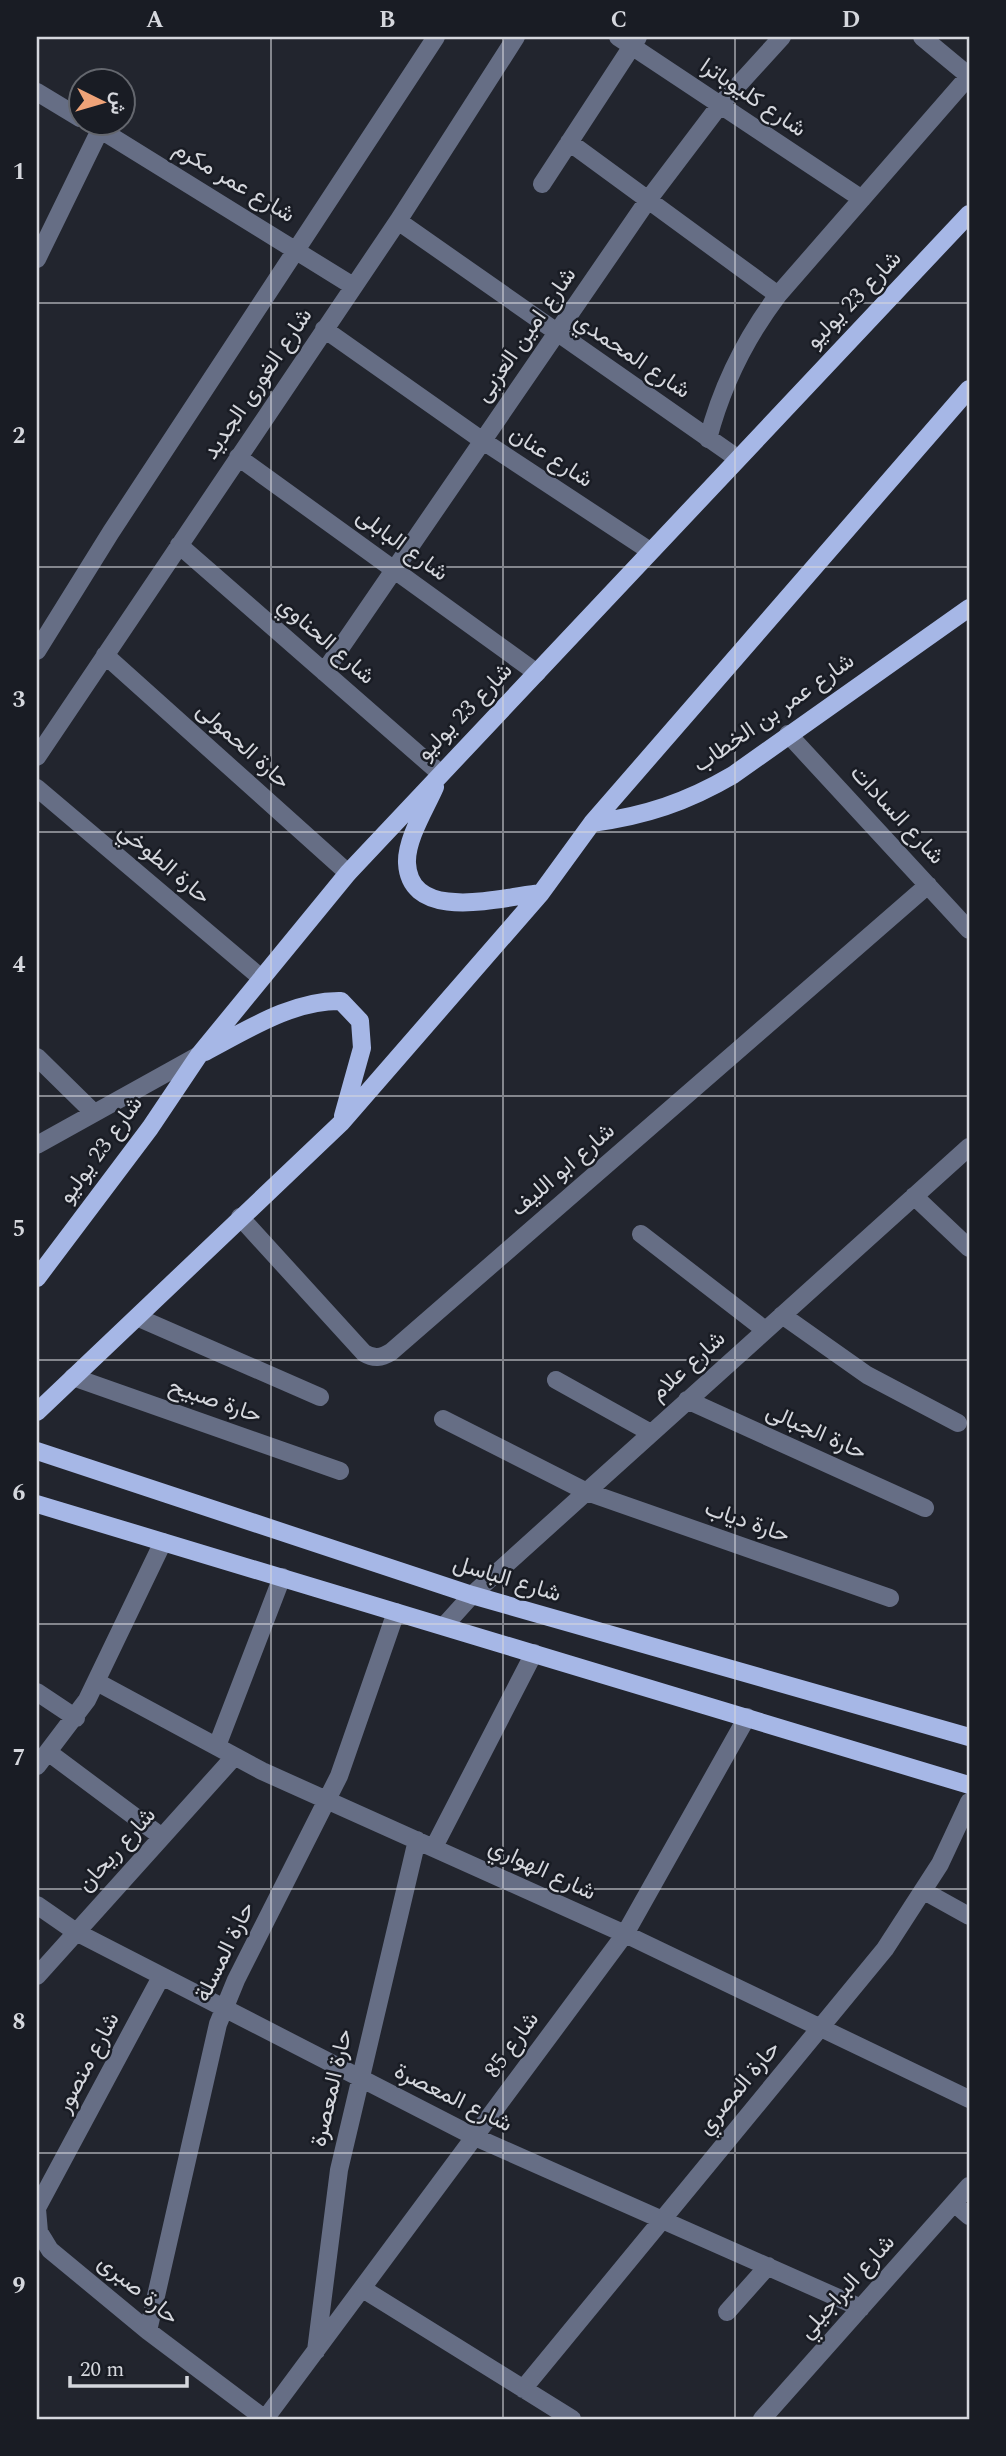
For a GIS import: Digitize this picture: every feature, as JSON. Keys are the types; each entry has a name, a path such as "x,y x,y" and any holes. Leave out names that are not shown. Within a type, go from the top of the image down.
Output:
{"main road":[{"name":"شارع 23 يوليو","path":"37,1278 150,1128 199,1055 260,977 348,873 969,214"},
{"path":"37,1412 139,1318 240,1217 341,1123 541,893 592,823 969,389"},
{"name":"شارع عمر بن الخطاب","path":"592,823 652,813 693,798 733,775 969,608"},
{"path":"440,774 411,843 407,862 411,880 422,894 439,902 458,902 541,893"},
{"path":"199,1055 263,1022 318,1000 341,1001 360,1021 362,1048 341,1123"},
{"name":"شارع الباسل","path":"37,1451 472,1595 969,1737"},
{"path":"37,1504 969,1785"}],"street":[{"name":"شارع الغورى الجديد","path":"37,651 97,552 436,37"},
{"name":"شارع الغورى الجديد","path":"37,757 398,221 516,37"},
{"name":"شارع امين العزبى","path":"324,672 649,200 720,105 782,37"},
{"path":"708,439 715,411 742,349 778,295 969,76 922,37"},
{"name":"شارع كليوباترا","path":"630,40 720,105 862,199"},
{"path":"542,184 630,40"},
{"path":"37,92 66,110"},
{"path":"37,259 90,136"},
{"name":"شارع عمر مكرم","path":"111,136 353,286"},
{"path":"569,142 778,295"},
{"name":"شارع المحمدي","path":"398,221 737,458"},
{"name":"شارع عنان","path":"324,329 483,441 650,551"},
{"name":"شارع البابلى","path":"238,457 537,673"},
{"name":"شارع الحناوي","path":"179,545 440,774"},
{"name":"حارة الحمولى","path":"105,655 348,873"},
{"name":"شارع السادات","path":"788,734 928,885 966,920"},
{"name":"حارة الطوخي","path":"37,788 260,977"},
{"name":"شارع ابو الليف","path":"240,1217 364,1353 372,1358 382,1357 412,1334 928,885"},
{"path":"37,1145 199,1055"},
{"path":"37,1057 93,1112"},
{"name":"شارع علام","path":"443,1626 472,1595 969,1147"},
{"path":"914,1196 969,1248"},
{"path":"642,1234 765,1330"},
{"path":"782,1315 866,1375 958,1423"},
{"path":"139,1318 320,1397"},
{"name":"حارة صبيح","path":"74,1377 340,1471"},
{"path":"556,1380 652,1433"},
{"name":"حارة الجبالى","path":"687,1401 925,1508"},
{"name":"حارة دياب","path":"443,1419 587,1492 890,1598"},
{"path":"162,1837 43,1759 76,1718 97,1682 163,1542"},
{"path":"216,1746 282,1577"},
{"name":"حارة المسلة","path":"148,2331 223,2009 328,1801 396,1612"},
{"name":"حارة المعصرة","path":"316,2351 339,2170 358,2080 426,1844 534,1653"},
{"name":"شارع الهواري","path":"97,1682 234,1757 625,1934 969,2099"},
{"path":"37,1692 76,1718"},
{"name":"شارع 85","path":"265,2419 625,1934 747,1717"},
{"name":"شارع ريحان","path":"37,1976 234,1757"},
{"name":"حارة المصري","path":"523,2389 885,1949 924,1891 969,1802"},
{"path":"924,1891 969,1916"},
{"name":"شارع المعصرة","path":"37,1905 76,1932 358,2080 475,2137 861,2308"},
{"name":"شارع منصور","path":"37,2208 161,1977"},
{"name":"شارع البراجيلي","path":"762,2419 969,2186"},
{"path":"954,2203 969,2216"},
{"name":"حارة صبرى","path":"37,2208 39,2232 50,2250 148,2331 265,2419"},
{"path":"727,2312 768,2266"},
{"path":"363,2289 572,2419"}]}
